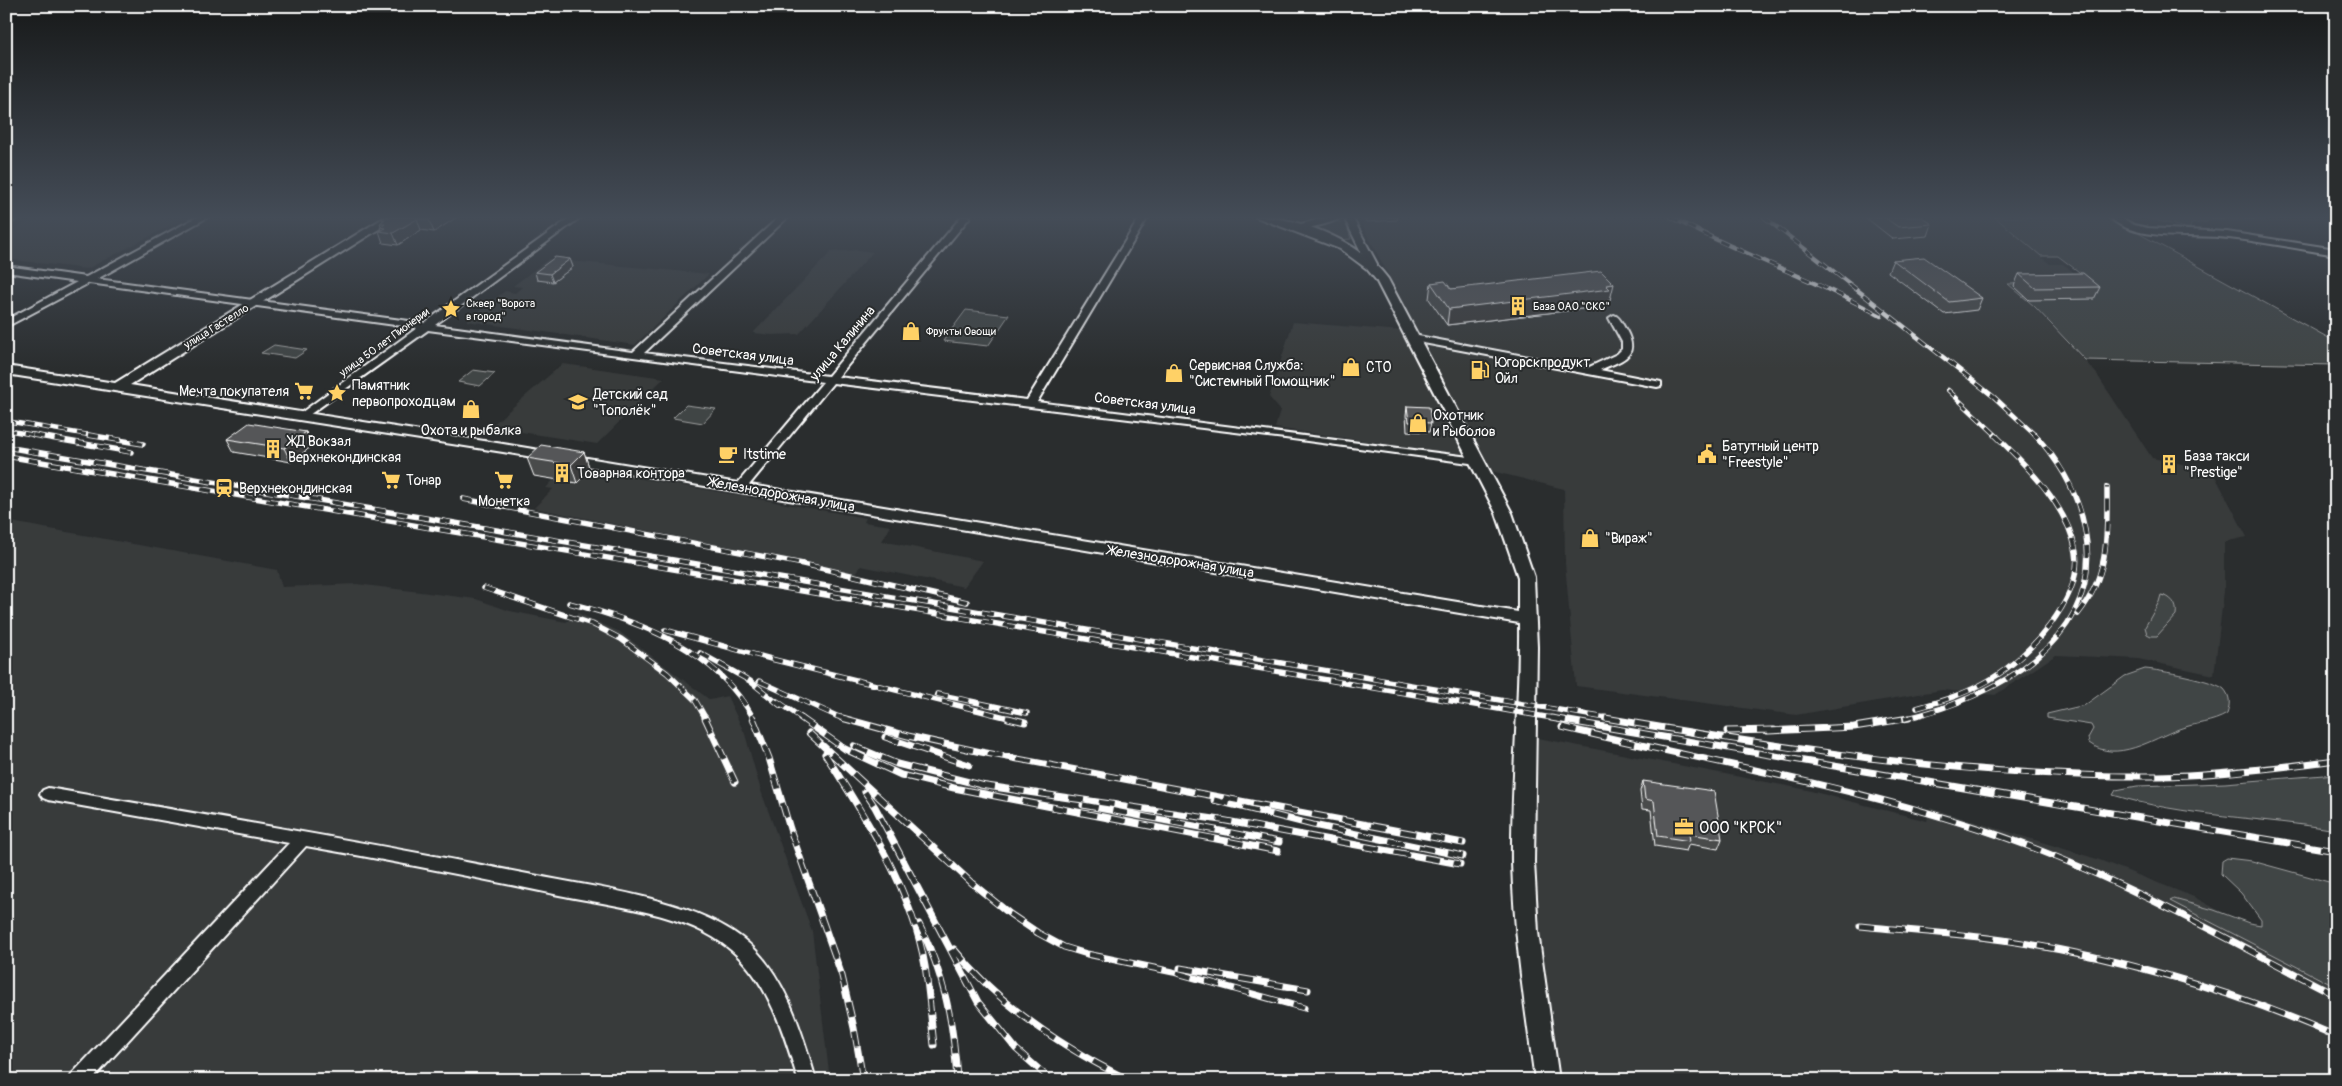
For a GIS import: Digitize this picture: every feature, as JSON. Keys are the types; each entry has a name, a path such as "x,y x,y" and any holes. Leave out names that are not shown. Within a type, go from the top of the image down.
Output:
{"main road":[{"name":"улица Гастелло","path":"116,388 310,268"},
{"path":"1374,268 1413,338 1504,513 1523,564 1527,588 1528,682 1523,797 1523,862 1527,932 1547,1080"},
{"name":"Железнодорожная улица","path":"6,370 741,487 1527,619"}],"street":[{"path":"6,324 109,268"},
{"name":"улица 50 лет Пионерии","path":"302,417 507,268"},
{"path":"636,355 730,268"},
{"name":"улица Калинина","path":"741,487 924,268"},
{"path":"1030,404 1113,268"},
{"name":"Советская улица","path":"6,269 636,355 1357,444 1477,461"},
{"path":"1589,372 1621,356 1627,349 1627,342 1614,318"},
{"path":"1413,338 1657,384"},
{"path":"48,794 500,875 663,910 702,924 720,932 743,949 762,973 772,989 791,1030 807,1080"},
{"path":"79,1080 302,839"}],"shaded area":[{"path":"537,268 641,268 709,274 635,345 466,321 505,291 515,293 522,287 513,286"},
{"path":"816,268 859,268 799,334 772,335 753,333"},
{"path":"1385,268 2068,268 2085,281 2007,284 2032,305 2096,373 2152,458 2212,470 2247,537 2224,542 2224,591 2214,675 2138,659 2056,655 1995,695 1942,690 1796,715 1576,686 1565,564 1564,489 1491,471"},
{"path":"2073,268 2201,268 2336,342 2336,365 2085,360 2034,306 2008,284 2091,281"},
{"path":"966,310 1009,315 988,346 943,341"},
{"path":"1293,322 1402,331 1469,456 1275,428 1280,410 1269,397"},
{"path":"274,345 307,350 295,358 261,353"},
{"name":"Детский сад \"Тополёк\"","path":"562,364 664,378 597,444 490,427"},
{"path":"473,370 495,373 480,386 458,382"},
{"path":"686,405 716,409 703,423 673,418"},
{"path":"548,463 738,495 740,493 748,494 747,497 866,518 864,522 891,526 882,541 983,561 964,587 861,566 856,573 534,508 553,489 546,488 554,479 534,476"},
{"path":"6,521 277,570 282,587 357,584 476,599 510,611 566,622 578,613 620,632 710,700 727,696 745,734 761,791 812,931 830,1080 6,1080"},
{"path":"2161,595 2168,597 2173,602 2176,608 2176,615 2157,636 2151,636 2147,634 2145,627"},
{"path":"2145,669 2186,676 2209,682 2224,689 2229,698 2227,714 2179,729 2134,748 2111,751 2100,749 2089,743 2088,738 2093,729 2091,725 2047,718 2047,714 2085,705 2125,676"},
{"path":"1538,738 1803,789 1927,821 1930,808 2097,859 2194,897 2336,974 2336,1080 1558,1080 1535,888"},
{"path":"2336,774 2336,830 2168,808 2113,795 2116,790 2137,786 2225,783"},
{"path":"2227,858 2252,861 2336,884 2336,987 2170,901 2174,899 2214,910 2249,923 2261,925 2261,920 2241,893 2221,874 2222,861"}],"building":[{"path":"541,268 558,268 550,274 535,272"},
{"path":"1903,268 1939,268 1982,298 1949,302"},
{"path":"1601,271 1614,284 1606,285 1610,289 1449,309 1431,283 1445,281 1451,289"},
{"path":"2083,273 2100,287 2035,288 2019,274"},
{"path":"1407,406 1429,407 1431,423 1409,422"},
{"path":"249,423 306,432 284,448 227,439"},
{"path":"541,445 584,452 571,465 527,458"},
{"name":"ООО \"КРСК\"","path":"1643,781 1714,791 1722,839 1689,834 1690,841 1658,836 1654,801 1645,799"}],"railway":[{"path":"1779,268 1855,302 1881,316"},
{"path":"1829,268 1994,397 2035,435"},
{"path":"1948,390 1997,436"},
{"path":"6,421 95,436"},
{"path":"6,430 40,436"},
{"path":"33,435 131,452"},
{"path":"88,435 143,444"},
{"path":"1917,708 1964,692 1982,684 2006,669 2036,642 2050,625 2071,589 2076,570 2076,552 2072,535 2055,503 2044,488 1995,435"},
{"path":"1905,719 1973,696 2006,679 2036,658 2061,633 2078,603 2087,569 2085,530 2082,516 2067,479 2053,456 2035,435"},
{"path":"6,447 1612,719"},
{"path":"6,456 1558,719"},
{"path":"2078,614 2096,584 2101,569 2106,538 2107,487"},
{"path":"463,499 803,564 967,602"},
{"path":"484,588 592,624 621,639 667,673 695,700 706,719"},
{"path":"569,603 623,619 674,642 698,657 719,674 738,695 754,719"},
{"path":"665,630 771,659 1013,719"},
{"path":"700,653 750,681 781,706"},
{"path":"759,681 837,716"},
{"path":"937,694 1027,713"},
{"path":"777,701 803,719"},
{"path":"837,716 847,719"},
{"path":"705,718 735,782"},
{"path":"753,718 769,758 790,829 842,976 863,1080"},
{"path":"801,718 845,749 901,775 954,788 1278,851"},
{"path":"842,718 908,736 981,752 1463,843"},
{"path":"1008,718 1025,722"},
{"path":"1551,718 2336,851"},
{"path":"1605,718 1812,751 1950,767 2020,772 2159,776 2248,771 2336,760"},
{"path":"1768,731 1854,727 1905,719"},
{"path":"1562,727 1852,793 1910,808 2023,844 2103,877 2143,896 2336,995"},
{"path":"1727,731 1774,730"},
{"path":"809,733 973,884 1010,914 1038,933 1064,947 1087,954 1173,972 1304,1008"},
{"path":"885,737 969,765"},
{"path":"854,746 897,764 982,785"},
{"path":"825,754 886,855 910,909 919,937 925,966 934,1045"},
{"path":"982,785 1221,820 1460,864"},
{"path":"865,792 875,807 978,1002 1016,1049 1051,1080"},
{"path":"1214,800 1313,825 1463,856"},
{"path":"1083,805 1279,842"},
{"path":"919,924 935,962 946,1000 956,1059 957,1080"},
{"path":"1860,926 1985,938 2046,947 2131,965 2214,989 2336,1036"},
{"path":"954,949 991,989 1034,1024 1080,1054 1129,1080"},
{"path":"1180,968 1308,990"}],"place":[{"name":"База ОАО \"СКС\"","path":"1518,306"},
{"name":"Сквер \"Ворота в город\"","path":"451,309"},
{"name":"Фрукты Овощи","path":"911,331"},
{"name":"СТО","path":"1351,367"},
{"name":"Югорскпродукт Ойл","path":"1480,370"},
{"name":"Сервисная Служба: \"Системный Помощник\"","path":"1174,373"},
{"name":"Мечта покупателя","path":"304,391"},
{"name":"Памятник первопроходцам","path":"337,393"},
{"name":"Детский сад \"Тополёк\"","path":"578,402"},
{"name":"Охота и рыбалка","path":"471,409"},
{"name":"Охотник и Рыболов","path":"1418,423"},
{"name":"ЖД Вокзал Верхнекондинская","path":"273,449"},
{"name":"Itstime","path":"728,454"},
{"name":"Батутный центр \"Freestyle\"","path":"1707,454"},
{"name":"База такси \"Prestige\"","path":"2169,464"},
{"name":"Товарная контора","path":"562,473"},
{"name":"Тонар","path":"391,480"},
{"name":"Монетка","path":"504,480"},
{"name":"Верхнекондинская","path":"224,488"},
{"name":"\"Вираж\"","path":"1590,538"},
{"name":"ООО \"КРСК\"","path":"1684,827"}]}
